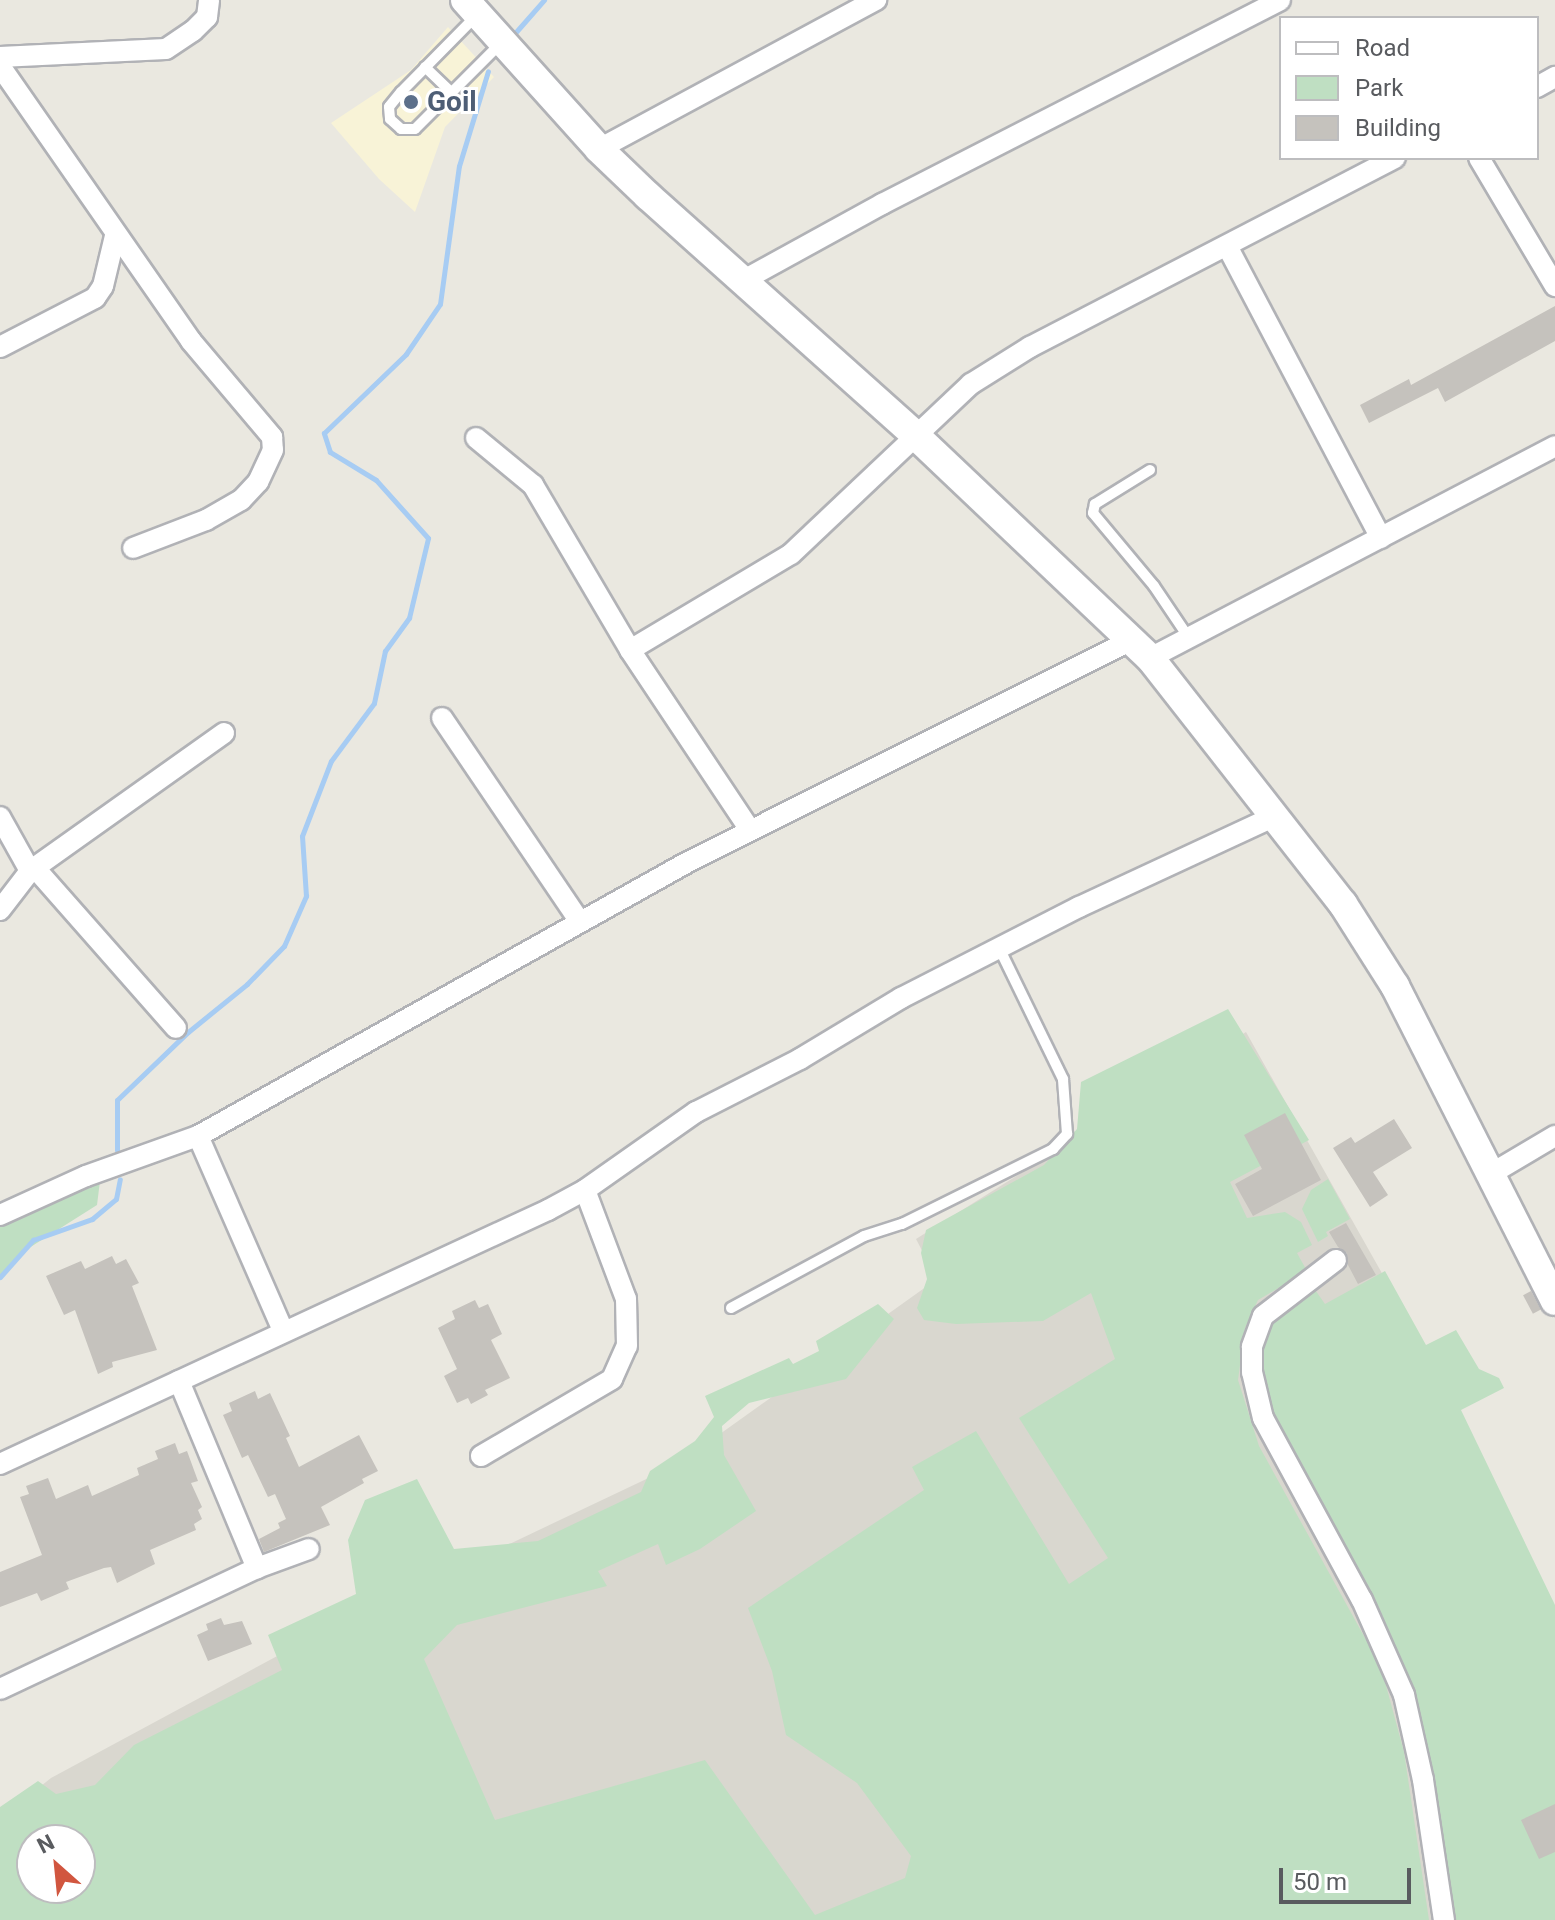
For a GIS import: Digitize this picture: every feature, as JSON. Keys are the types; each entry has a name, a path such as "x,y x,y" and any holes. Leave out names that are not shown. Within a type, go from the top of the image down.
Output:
{"street":[{"path":"0,57 166,49 193,31 207,17 209,0"},
{"path":"599,149 876,0"},
{"path":"744,280 882,204 1280,0"},
{"path":"471,7 599,149 916,436 1141,649 1343,904 1395,986 1555,1301"},
{"path":"0,66 115,236 141,266 191,341 272,437 273,450 258,482 241,500 206,520 133,548"},
{"path":"630,650 791,554 971,384 1018,354 1391,160"},
{"path":"1480,160 1555,286"},
{"path":"0,347 95,298 103,286 115,236"},
{"path":"1227,246 1381,538"},
{"path":"476,438 533,485 630,650 750,830"},
{"path":"0,1215 86,1176 198,1136 750,830 1141,649 1189,638 1555,446"},
{"path":"442,718 580,922"},
{"path":"0,910 32,870 224,733"},
{"path":"0,1464 585,1190 696,1112 800,1059 901,998 1275,816"},
{"path":"0,817 32,870 176,1028"},
{"path":"198,1136 283,1331"},
{"path":"1489,1175 1555,1136"},
{"path":"481,1456 612,1379 627,1346 626,1299 585,1190"},
{"path":"1336,1260 1263,1316 1252,1347 1252,1372 1263,1418 1362,1600 1404,1695 1423,1780 1444,1920"},
{"path":"179,1381 257,1568"},
{"path":"0,1689 257,1568 309,1549"}],"lane":[{"path":"471,7 425,67 389,107 390,119 408,131 415,129 502,42"},
{"path":"425,67 452,93"},
{"path":"1150,470 1095,504 1093,513 1154,586 1189,638"},
{"path":"731,1308 864,1236 902,1224 1053,1149 1067,1134 1063,1079 999,948"}],"shaded area":[{"path":"448,27 494,77 445,127 415,212 379,179 331,123 411,70"},
{"path":"1246,1032 1463,1417 1555,1920 0,1920 0,1819 51,1778 307,1640 678,1464 937,1279 916,1239"}],"green space":[{"path":"1228,1009 1309,1140 1230,1182 1247,1218 1285,1212 1301,1222 1312,1245 1297,1253 1307,1271 1258,1300 1245,1328 1238,1380 1259,1446 1381,1667 1404,1752 1429,1920 0,1920 0,1807 38,1781 56,1794 95,1785 134,1745 282,1670 268,1635 356,1594 348,1540 365,1500 417,1479 454,1549 538,1541 641,1492 650,1471 695,1441 714,1417 705,1396 789,1358 793,1364 819,1351 816,1341 878,1304 894,1319 846,1379 749,1403 722,1426 724,1455 756,1511 700,1549 666,1565 658,1544 598,1571 607,1586 457,1625 424,1659 495,1820 705,1760 815,1915 905,1878 911,1856 857,1783 786,1735 772,1671 748,1608 924,1490 912,1467 976,1431 1069,1584 1108,1558 1019,1418 1115,1359 1091,1293 1043,1321 956,1324 924,1320 917,1308 927,1279 921,1253 926,1230 1044,1165 1077,1129 1081,1082"},
{"path":"1328,1179 1350,1219 1326,1232 1328,1236 1318,1242 1302,1209 1311,1190"},
{"path":"100,1181 97,1205 29,1248 0,1278 0,1225"},
{"path":"1385,1271 1426,1345 1456,1330 1479,1369 1499,1378 1504,1388 1461,1410 1555,1605 1555,1920 1447,1920 1407,1692 1268,1418 1257,1349 1271,1317 1313,1287 1325,1304"}],"building":[{"path":"1555,306 1555,341 1445,402 1438,388 1369,423 1360,405 1409,379 1411,385"},
{"path":"1285,1113 1321,1180 1253,1216 1235,1184 1262,1169 1244,1135"},
{"path":"1394,1119 1412,1148 1373,1172 1388,1195 1370,1207 1333,1148 1351,1137 1355,1143"},
{"path":"1346,1223 1376,1275 1358,1284 1348,1265 1347,1253 1338,1247 1329,1232"},
{"path":"112,1256 116,1264 126,1259 139,1283 132,1286 157,1350 112,1362 113,1367 98,1374 75,1310 64,1315 46,1276 81,1261 85,1269"},
{"path":"1531,1291 1541,1310 1533,1314 1523,1295"},
{"path":"475,1300 479,1308 488,1304 502,1334 491,1340 510,1378 485,1390 488,1395 471,1404 468,1398 457,1403 444,1376 457,1369 438,1328 455,1319 452,1311"},
{"path":"255,1391 258,1399 270,1393 290,1436 286,1438 299,1467 359,1435 378,1471 362,1479 364,1483 321,1507 330,1525 264,1552 259,1539 280,1528 278,1523 286,1519 275,1494 268,1497 248,1455 242,1458 223,1415 232,1411 229,1403"},
{"path":"175,1443 179,1454 187,1451 198,1481 191,1483 202,1507 198,1510 202,1519 194,1524 196,1530 150,1550 155,1564 117,1583 111,1567 104,1568 66,1582 69,1589 41,1601 37,1593 0,1607 0,1572 42,1555 20,1497 29,1494 26,1486 48,1478 56,1499 88,1485 92,1496 139,1475 137,1468 158,1459 155,1451"},
{"path":"221,1618 224,1625 242,1621 252,1644 208,1661 197,1635 208,1630 206,1624"},
{"path":"1555,1804 1555,1852 1539,1859 1521,1820"}],"waterway":[{"path":"515,33 544,0"},
{"path":"117,1150 117,1100 188,1032 247,984 284,946 306,896 302,836 331,761 374,703 385,651 409,618 428,538 376,480 330,452 324,433 406,354 440,304 459,166 488,71"},
{"path":"0,1277 33,1240 92,1219 116,1199 120,1179"}],"place":[{"name":"Goil","path":"411,102"}]}
